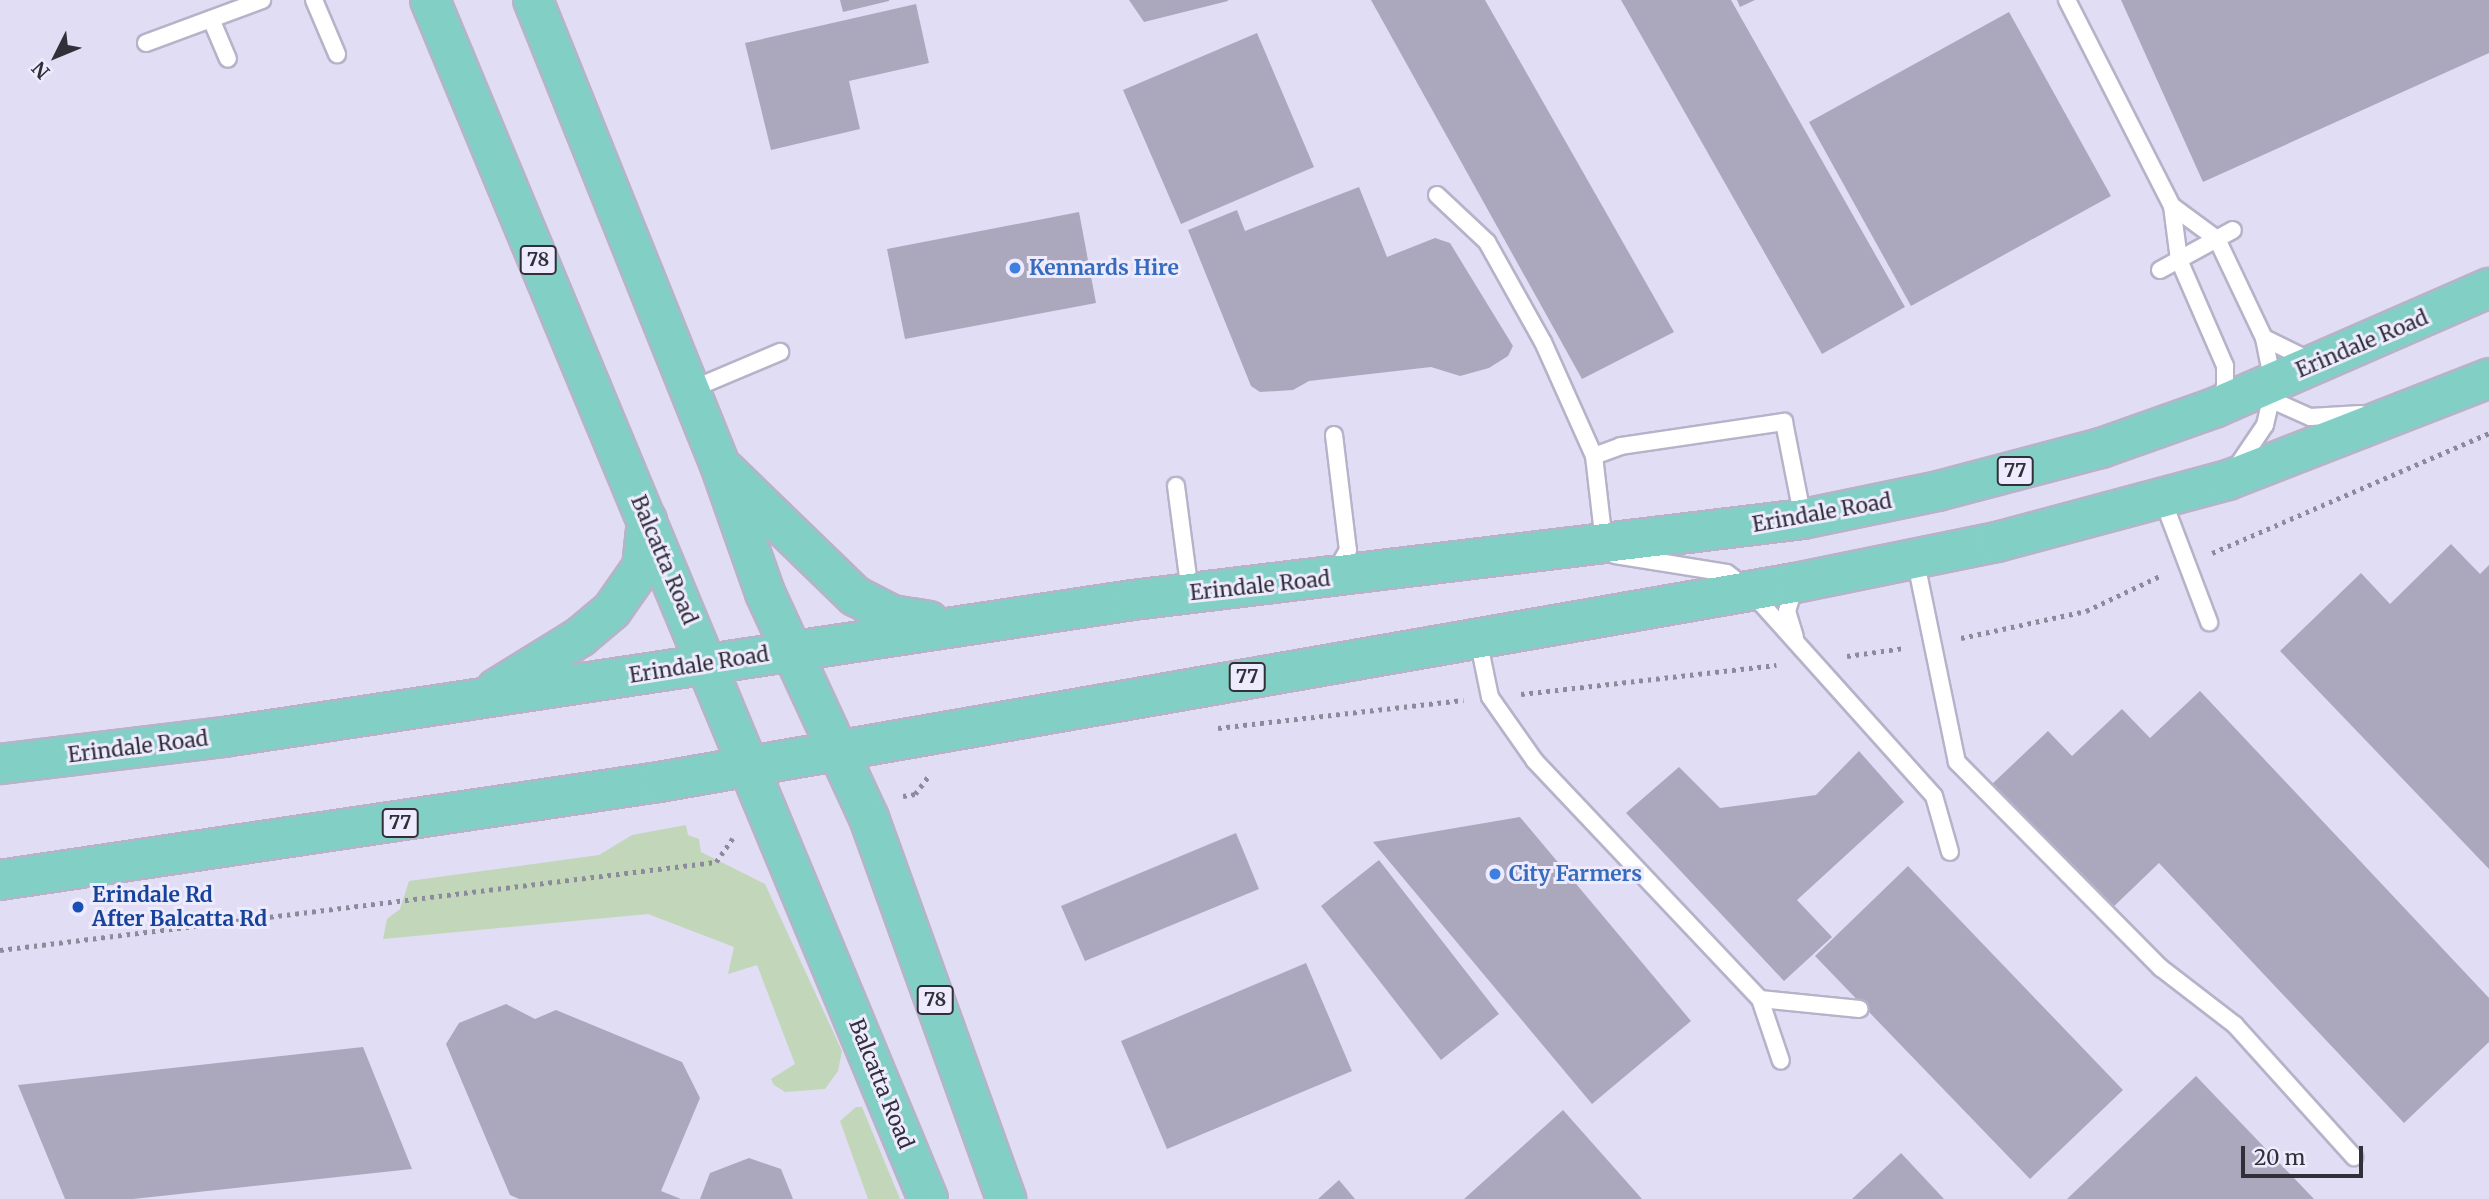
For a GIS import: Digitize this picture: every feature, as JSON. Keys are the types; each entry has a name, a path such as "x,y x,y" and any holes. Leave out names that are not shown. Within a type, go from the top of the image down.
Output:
{"main road":[{"name":"Balcatta Road","path":"429,0 750,764 928,1199"},
{"name":"78","path":"533,0 720,464 765,593 839,748 873,831 1006,1199"},
{"name":"Erindale Road","path":"0,764 224,737 949,625 1803,519 1938,491 2101,449 2214,408 2255,385 2318,363 2489,288"},
{"name":"77","path":"0,880 382,826 1795,583 1915,558 2228,480 2407,412 2486,386"},
{"path":"720,464 855,596 892,615 949,625"},
{"path":"482,697 580,637 612,610 642,568 647,519"}],"lane":[{"path":"146,44 219,11 262,0"},
{"path":"314,0 337,54"},
{"path":"2067,0 2172,206 2179,260 2255,385 2265,425 2228,480"},
{"path":"219,11 228,59"},
{"path":"1437,195 1487,242 1543,342 1594,456 1588,547 1727,573 1750,591 1934,796 1950,852"},
{"path":"2172,206 2217,239 2264,338 2286,353 2318,363"},
{"path":"2160,271 2233,230"},
{"path":"2255,385 2264,338"},
{"path":"690,390 780,352"},
{"path":"2255,385 2310,417 2407,412"},
{"path":"1594,456 1620,446 1784,422 1803,519"},
{"path":"1326,579 1342,565 1348,550 1334,435"},
{"path":"1176,486 1190,593"},
{"path":"2162,498 2184,565 2209,622"},
{"path":"1915,558 1957,762 2161,968 2235,1025 2354,1157"},
{"path":"1795,583 1787,611 1798,645"},
{"path":"1478,637 1490,697 1535,761 1760,999 1781,1061"},
{"path":"1760,999 1860,1009"}],"path":[{"path":"1210,729 1812,661 1933,643 2086,611 2184,565 2489,433"},
{"path":"915,794 931,773"},
{"path":"0,950 716,862 727,852 735,835"}],"green space":[{"path":"686,825 688,835 699,839 701,852 765,884 842,1051 838,1071 825,1089 785,1092 774,1085 771,1079 795,1064 757,965 728,974 734,947 648,914 383,939 387,919 400,909 409,881 599,855 632,835"},
{"path":"856,1107 862,1107 900,1199 868,1199 840,1121"}],"building":[{"path":"840,0 889,0 889,1 843,12"},
{"path":"1129,0 1228,0 1228,1 1144,22"},
{"path":"1371,0 1485,0 1674,332 1582,379"},
{"path":"1621,0 1731,0 1905,307 1822,354"},
{"path":"1737,0 1755,0 1740,7"},
{"path":"2121,0 2489,0 2489,53 2203,182"},
{"path":"916,4 929,63 849,81 860,129 771,150 745,43"},
{"path":"2009,12 2111,196 1911,306 1809,122"},
{"path":"1257,33 1314,167 1181,224 1123,90"},
{"path":"1359,187 1387,257 1435,238 1450,243 1513,346 1508,356 1489,368 1460,376 1431,367 1309,381 1293,390 1260,392 1251,386 1188,230 1237,210 1245,231"},
{"path":"1079,212 1096,303 905,339 887,249"},
{"path":"2451,544 2480,574 2489,565 2489,869 2280,651 2361,573 2390,604"},
{"path":"2200,691 2489,998 2489,1042 2404,1123 2159,863 2109,911 1990,786 2048,731 2072,756 2122,709 2150,738"},
{"path":"1859,751 1904,802 1797,900 1832,937 1784,981 1626,813 1679,767 1720,808 1816,795"},
{"path":"1520,817 1691,1021 1592,1104 1373,842"},
{"path":"1236,833 1259,889 1085,961 1061,906"},
{"path":"1379,860 1499,1014 1441,1060 1321,906"},
{"path":"1908,866 2123,1090 2030,1179 1815,956"},
{"path":"1306,963 1352,1071 1167,1149 1121,1041"},
{"path":"506,1004 535,1019 556,1010 682,1062 700,1098 661,1191 681,1199 519,1199 510,1195 446,1044 459,1023"},
{"path":"363,1047 412,1169 133,1199 65,1199 18,1085"},
{"path":"2196,1076 2314,1199 2067,1199"},
{"path":"1563,1110 1642,1199 1464,1199"},
{"path":"1901,1153 1944,1199 1852,1199"},
{"path":"749,1158 781,1169 793,1199 700,1199 710,1173"},
{"path":"1339,1180 1355,1199 1318,1199"}],"place":[{"name":"Kennards Hire","path":"1015,268"},
{"name":"City Farmers","path":"1495,874"},
{"name":"Erindale Rd After Balcatta Rd","path":"78,907"}]}
